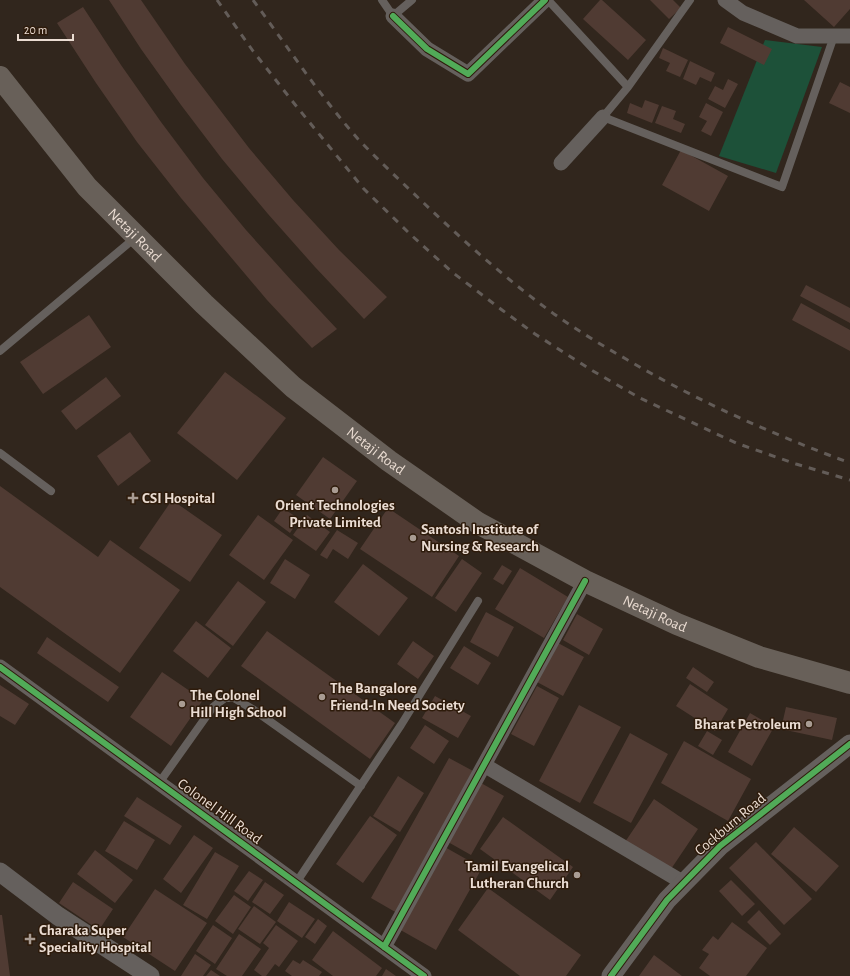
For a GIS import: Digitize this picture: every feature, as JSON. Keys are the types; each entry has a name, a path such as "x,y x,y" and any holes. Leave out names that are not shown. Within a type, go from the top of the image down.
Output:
{"main road":[{"name":"Netaji Road","path":"0,77 87,187 204,304 294,387 377,452 478,523 585,581 677,624 759,657 850,683"}],"street":[{"path":"393,16 427,49 468,74 546,0"},
{"path":"725,0 743,13 797,36 850,36"},
{"path":"561,163 603,117"},
{"path":"384,947 585,581"},
{"name":"Colonel Hill Road","path":"0,667 424,976"},
{"name":"Cockburn Road","path":"612,976 667,900 720,846 850,744"},
{"path":"484,765 684,883"},
{"path":"0,872 58,916 150,976"}],"lane":[{"path":"382,0 393,16 412,0"},
{"path":"546,0 628,87"},
{"path":"690,0 628,87 603,117 782,187 834,36"},
{"path":"0,351 137,237"},
{"path":"0,453 51,490"},
{"path":"296,883 402,725 478,601"},
{"path":"159,783 213,707 225,698 234,698 254,710 361,786"}],"green space":[{"path":"765,40 822,47 776,173 719,156"}],"building":[{"path":"109,0 141,0 185,64 249,148 293,200 339,250 387,297 364,319 315,267 222,159 141,49"},
{"path":"600,0 602,0 646,40 628,60 583,19"},
{"path":"650,0 673,0 681,8 669,19"},
{"path":"804,0 850,0 850,9 834,27"},
{"path":"83,7 161,122 203,178 246,230 337,329 312,348 267,300 181,198 137,142 96,83 57,23"},
{"path":"728,27 772,49 764,65 720,43"},
{"path":"663,48 688,60 680,77 666,71 670,63 659,58"},
{"path":"690,61 715,73 711,82 700,77 696,85 683,79"},
{"path":"728,79 738,84 725,108 708,99 715,86 723,90"},
{"path":"840,82 850,87 850,113 829,103"},
{"path":"645,100 659,105 652,123 627,113 630,103 642,108"},
{"path":"706,103 723,112 711,136 701,131 707,121 699,117"},
{"path":"662,106 676,111 673,119 685,124 681,133 655,123"},
{"path":"681,150 728,176 709,211 662,185"},
{"path":"806,285 850,308 850,323 800,296"},
{"path":"801,303 850,330 850,351 792,320"},
{"path":"89,315 111,347 43,394 20,362"},
{"path":"225,372 286,418 237,480 177,433"},
{"path":"106,377 121,396 76,430 61,411"},
{"path":"130,432 151,461 118,486 97,456"},
{"path":"323,457 357,481 330,519 296,495"},
{"path":"0,486 98,557 110,540 180,590 120,673 0,587"},
{"path":"172,500 222,535 190,582 139,548"},
{"path":"283,508 299,519 290,533 274,521"},
{"path":"388,508 459,556 432,597 360,549"},
{"path":"258,515 293,540 264,580 229,555"},
{"path":"307,515 330,532 316,551 293,535"},
{"path":"337,530 358,543 348,559 333,549 327,559 320,555"},
{"path":"285,559 310,575 295,599 270,583"},
{"path":"462,559 482,573 456,612 435,598"},
{"path":"363,564 408,598 379,636 334,602"},
{"path":"502,565 512,571 503,585 493,579"},
{"path":"520,568 568,597 544,638 495,609"},
{"path":"238,581 266,602 233,646 205,625"},
{"path":"486,612 514,627 498,657 470,642"},
{"path":"577,614 603,629 589,655 563,640"},
{"path":"196,621 231,648 208,678 173,651"},
{"path":"267,631 395,723 370,759 241,666"},
{"path":"47,637 119,687 108,702 37,653"},
{"path":"413,641 434,656 418,679 397,664"},
{"path":"558,643 584,657 563,696 537,682"},
{"path":"464,646 491,663 478,685 450,668"},
{"path":"693,667 714,682 707,692 686,678"},
{"path":"162,672 203,700 171,746 130,717"},
{"path":"690,684 728,709 715,731 676,706"},
{"path":"0,685 29,704 15,725 0,716"},
{"path":"537,686 559,698 534,746 511,734"},
{"path":"435,696 471,716 458,738 422,718"},
{"path":"579,705 621,727 580,803 539,781"},
{"name":"Bharat Petroleum","path":"786,707 837,718 832,740 781,729"},
{"path":"750,713 774,727 752,766 728,752"},
{"path":"425,725 449,741 434,764 410,748"},
{"path":"707,731 722,740 713,755 698,746"},
{"path":"630,733 668,754 631,823 593,803"},
{"path":"684,741 751,779 728,821 661,783"},
{"path":"449,758 475,772 397,913 371,898"},
{"path":"398,776 424,793 400,832 373,816"},
{"path":"481,783 504,796 471,855 448,842"},
{"path":"137,797 182,826 170,845 124,816"},
{"path":"654,799 698,829 669,872 625,842"},
{"path":"370,816 397,835 363,883 336,864"},
{"path":"503,817 573,867 550,900 480,849"},
{"path":"124,821 155,840 137,870 105,851"},
{"path":"794,827 839,866 816,892 771,854"},
{"path":"194,835 213,848 181,893 163,879"},
{"path":"756,842 812,899 784,925 729,868"},
{"path":"443,846 482,868 436,950 397,928"},
{"path":"95,850 133,880 115,903 77,874"},
{"path":"215,852 239,866 207,919 183,905"},
{"path":"249,871 263,880 248,901 234,891"},
{"path":"731,880 755,904 742,916 719,891"},
{"path":"73,882 113,909 99,930 59,903"},
{"path":"265,882 284,895 270,914 252,902"},
{"path":"488,888 581,955 566,976 520,976 458,930"},
{"path":"155,889 207,923 175,971 123,937"},
{"path":"234,895 251,907 233,934 215,921"},
{"path":"289,902 315,919 302,938 277,921"},
{"path":"254,906 276,922 260,944 238,929"},
{"path":"759,910 781,934 770,945 747,922"},
{"path":"0,915 2,915 10,976 0,976"},
{"path":"318,919 327,926 315,944 305,937"},
{"path":"732,922 767,948 746,976 710,976 699,968 709,954 702,950 713,936 718,940"},
{"path":"213,925 232,938 215,964 196,951"},
{"path":"276,925 298,941 279,967 275,964 266,976 262,976 254,970 269,948 263,943"},
{"path":"333,931 382,968 376,976 333,976 312,960"},
{"path":"239,934 261,949 242,976 227,976 216,969"},
{"path":"195,954 211,965 203,976 181,976"},
{"path":"654,955 682,976 639,976"},
{"path":"293,960 300,964 303,960 322,972 319,976 292,976 285,971"},
{"path":"386,969 396,976 382,976"},
{"path":"211,970 220,976 206,976"}],"railway":[{"path":"217,0 253,51 363,188 452,272 502,310 535,334 593,371 640,398 736,443 796,464 850,480"},
{"path":"253,0 317,88 358,139 460,237 538,302 598,343 680,389 735,416 850,463"}],"cycle path":[{"path":"393,16 427,49 468,74 545,0"},
{"path":"384,947 585,581"},
{"path":"0,667 424,976"},
{"path":"611,976 667,900 720,846 850,744"}],"place":[{"name":"Orient Technologies Private Limited","path":"335,490"},
{"name":"CSI Hospital","path":"133,498"},
{"name":"Santosh Institute of Nursing & Research","path":"413,538"},
{"name":"The Bangalore Friend-In Need Society","path":"322,697"},
{"name":"The Colonel Hill High School","path":"182,704"},
{"name":"Bharat Petroleum","path":"809,724"},
{"name":"Tamil Evangelical Lutheran Church","path":"577,875"},
{"name":"Charaka Super Speciality Hospital","path":"30,939"}]}
